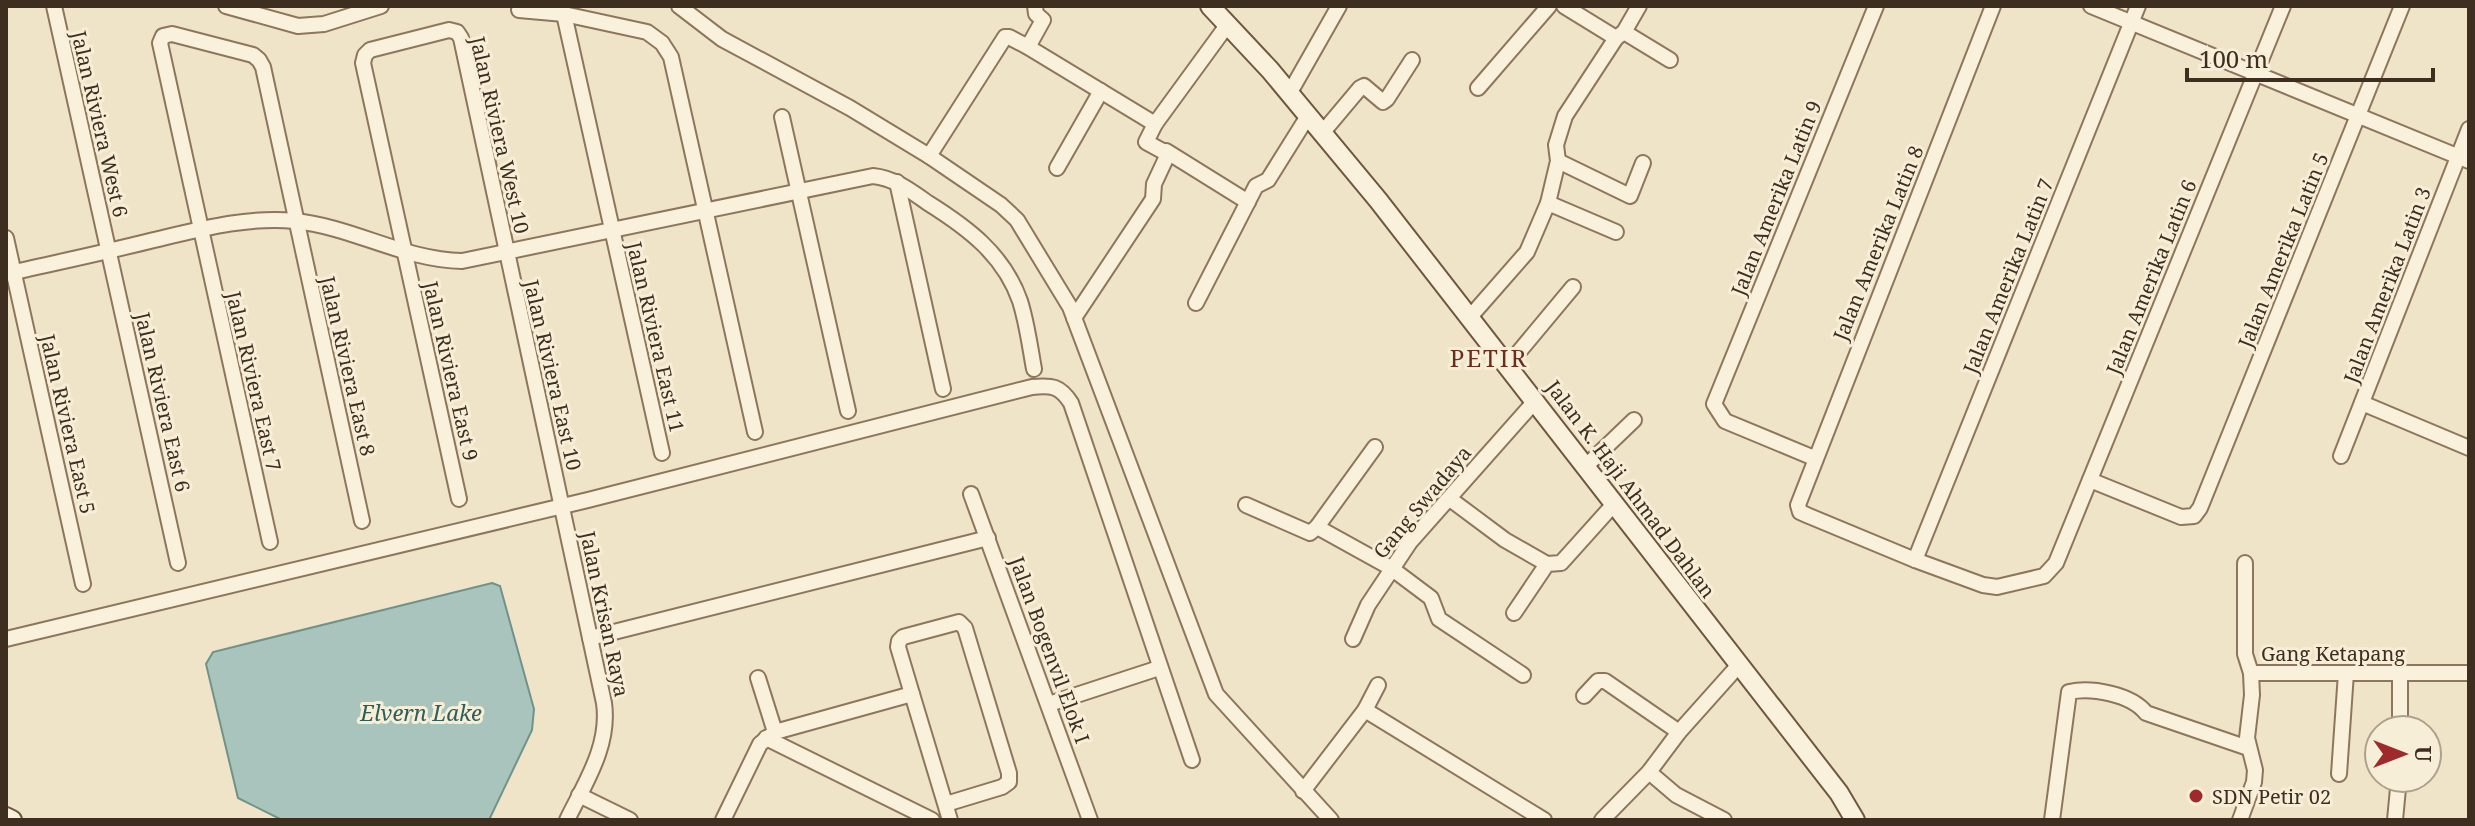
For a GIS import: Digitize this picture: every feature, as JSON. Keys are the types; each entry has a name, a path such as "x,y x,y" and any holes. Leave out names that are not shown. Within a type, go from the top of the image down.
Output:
{"main road":[{"name":"Jalan K. Haji Ahmad Dahlan","path":"1210,6 1323,132 1536,400 1738,666 1839,793 1855,820"},
{"path":"6,817 12,820"}],"street":[{"name":"Jalan Riviera West 6","path":"54,6 108,251"},
{"path":"226,6 298,26 324,24 381,6"},
{"path":"679,6 722,39 850,108 929,156 1009,211 1074,318 1216,694 1331,820"},
{"path":"1028,47 1043,20 1036,14 1035,6"},
{"path":"1289,94 1339,6"},
{"path":"1478,88 1549,6"},
{"path":"1564,6 1670,60"},
{"path":"1470,317 1527,252 1548,203 1558,161 1556,145 1565,116 1639,6"},
{"name":"Jalan Amerika Latin 9","path":"1814,458 1725,421 1714,404 1876,6"},
{"name":"Jalan Amerika Latin 8","path":"1915,560 1800,512 1799,495 1993,6"},
{"path":"2091,6 2464,159"},
{"name":"Jalan Amerika Latin 7","path":"1915,560 2138,6"},
{"name":"Jalan Amerika Latin 6","path":"1915,560 1983,585 1997,587 2044,576 2056,563 2283,6"},
{"name":"Jalan Amerika Latin 5","path":"2090,480 2181,517 2194,516 2200,508 2402,6"},
{"path":"519,10 564,14 647,32 662,43 671,57 755,432"},
{"name":"Jalan Riviera East 11","path":"564,14 662,453"},
{"path":"1228,24 1155,124 1146,142 1248,202"},
{"name":"Jalan Riviera West 10","path":"365,55 370,50 449,30 457,32 461,38 506,254"},
{"name":"Jalan Riviera East 8","path":"163,36 172,34 253,55 259,60 362,521"},
{"name":"Jalan Riviera East 7","path":"163,36 160,43 270,542"},
{"path":"929,156 1005,37 1028,47 1155,124"},
{"name":"Jalan Riviera East 9","path":"365,55 363,63 459,499"},
{"path":"1323,132 1360,88 1364,86 1383,102 1387,99 1412,60"},
{"path":"1057,168 1101,91"},
{"path":"1196,303 1258,184 1268,180 1308,116"},
{"path":"782,117 848,411"},
{"name":"Jalan Amerika Latin 3","path":"2341,456 2464,159 2469,129"},
{"path":"1074,318 1153,199 1154,184 1167,159 1166,151"},
{"path":"1558,161 1630,196 1643,163"},
{"path":"10,273 252,221 316,224 403,251 443,261 462,261 798,190 873,176 884,177 897,182 962,225 993,253 1022,305 1034,369"},
{"path":"897,182 943,389"},
{"path":"1548,203 1616,232"},
{"name":"Jalan Riviera East 5","path":"6,238 10,273 83,584"},
{"name":"Jalan Riviera East 6","path":"108,251 178,563"},
{"name":"Jalan Riviera East 10","path":"506,254 562,505"},
{"path":"1508,365 1573,287"},
{"path":"6,639 562,505 1032,387 1051,386 1063,390 1071,403 1192,760"},
{"name":"Gang Swadaya","path":"1353,639 1368,605 1410,542 1536,400"},
{"path":"2362,403 2466,447 2469,430"},
{"path":"1586,466 1634,420"},
{"path":"1246,505 1308,533 1317,527 1375,447"},
{"name":"Jalan Bogenvil Elok I","path":"971,494 1090,820"},
{"path":"1450,499 1505,540 1547,564 1561,563 1614,504"},
{"name":"Jalan Krisan Raya","path":"562,505 604,703 605,731 602,745 567,820"},
{"path":"1317,527 1391,568 1431,598 1439,619 1523,675"},
{"path":"590,638 988,538"},
{"path":"2245,563 2245,654 2251,673"},
{"path":"1514,613 1547,564"},
{"path":"946,804 1002,787 1009,782 1009,773 965,628 959,622 903,637 898,647 950,820"},
{"path":"1602,820 1649,772 1679,732 1738,666"},
{"path":"1049,704 1159,668"},
{"name":"Gang Ketapang","path":"2240,820 2254,782 2253,758 2248,748 2251,673 2469,673"},
{"path":"2339,774 2346,673"},
{"path":"2400,673 2400,714"},
{"path":"758,678 770,735"},
{"path":"1584,696 1598,681 1605,681 1679,732"},
{"path":"1303,791 1365,710 1378,685"},
{"path":"2052,820 2069,692 2091,691 2129,700 2140,705 2146,713 2248,748"},
{"path":"723,820 760,744 770,735 912,694"},
{"path":"1365,710 1544,820"},
{"path":"770,735 932,820"},
{"path":"1649,772 1676,795 1724,820"},
{"path":"2395,820 2397,794"},
{"path":"579,795 630,820"}],"water":[{"name":"Elvern Lake","path":"492,583 500,586 534,709 532,730 489,820 282,820 238,798 206,664 213,652"}],"place":[{"name":"SDN Petir 02","path":"2196,796"}],"district":[{"name":"PETIR","path":"1489,357"}]}
